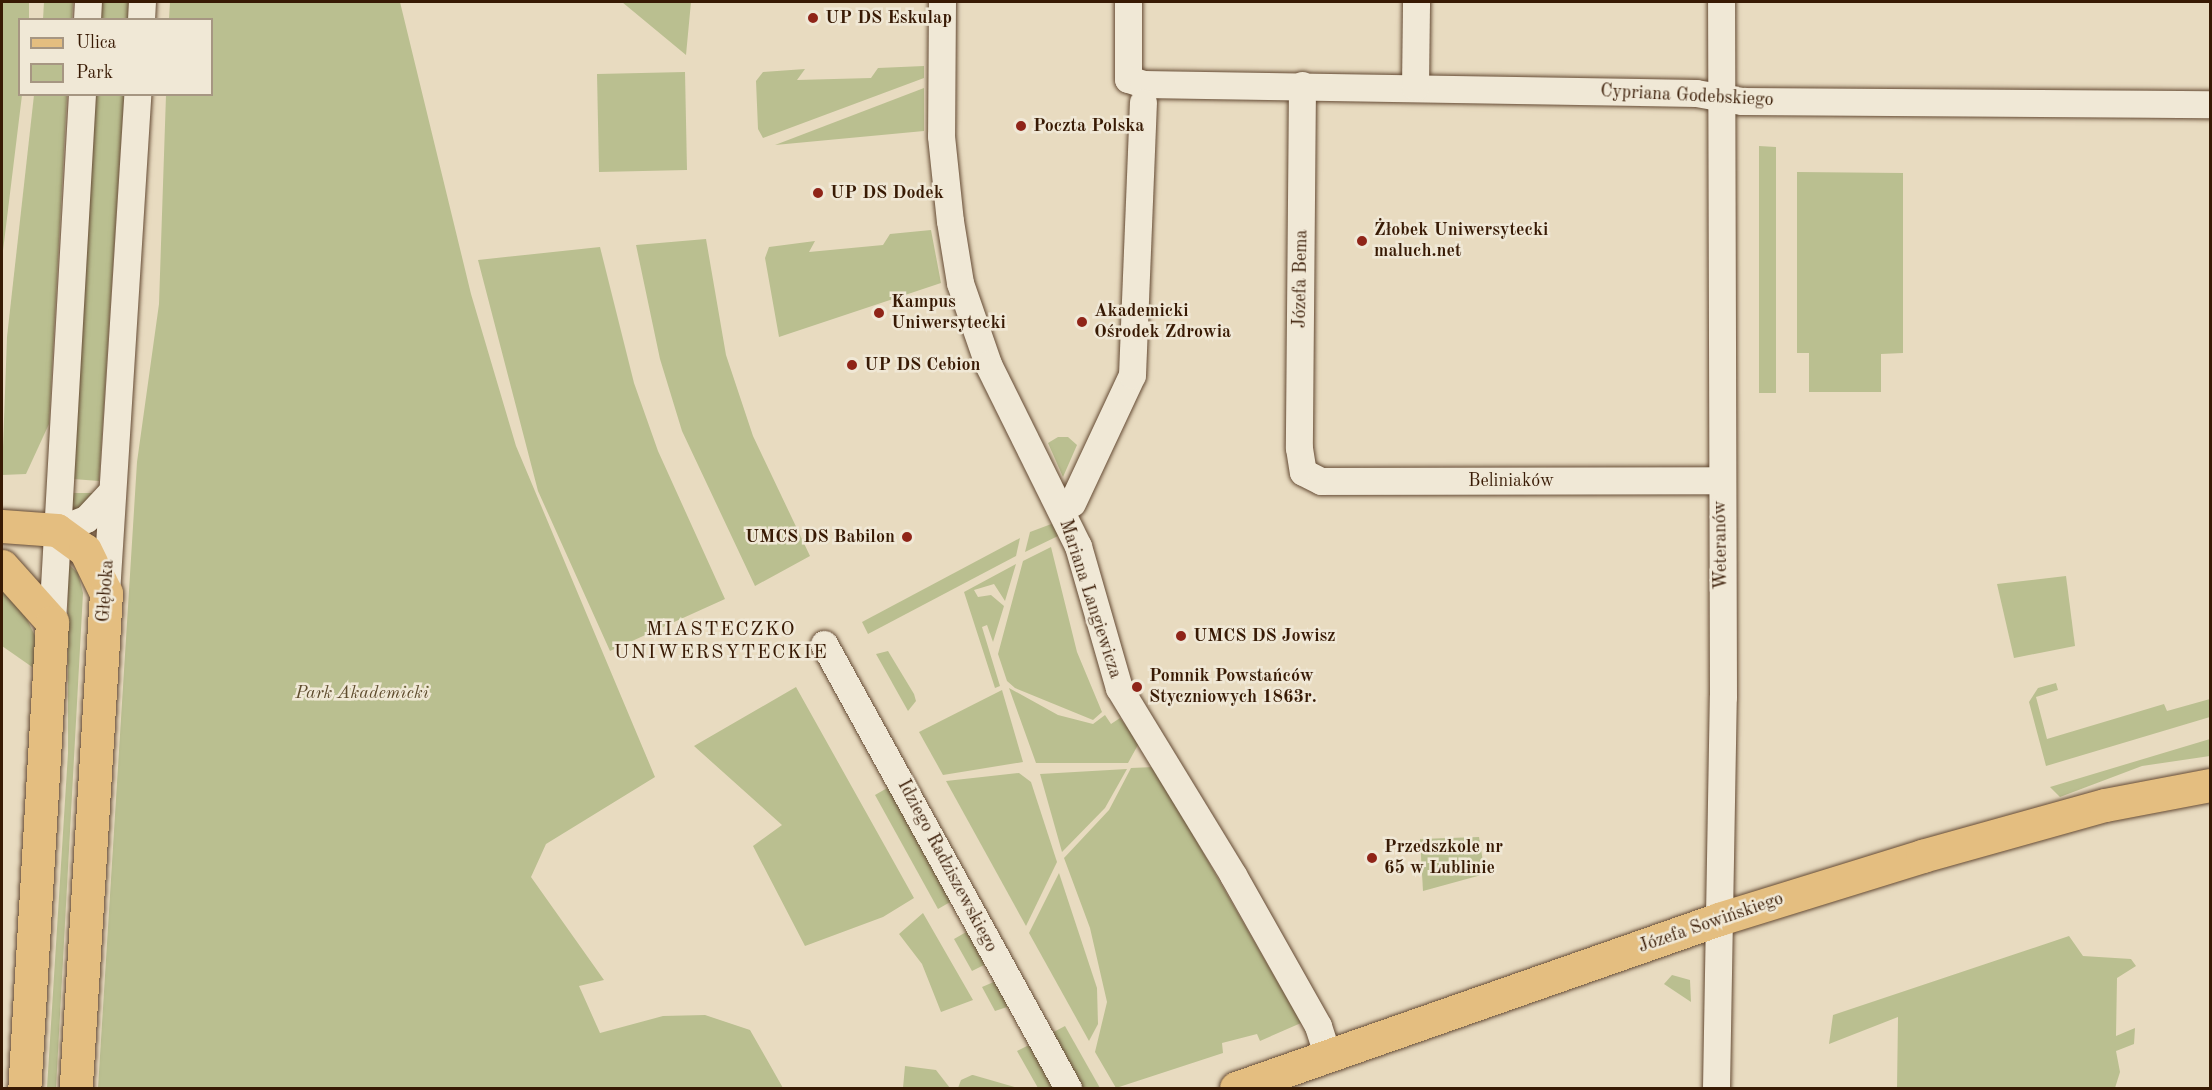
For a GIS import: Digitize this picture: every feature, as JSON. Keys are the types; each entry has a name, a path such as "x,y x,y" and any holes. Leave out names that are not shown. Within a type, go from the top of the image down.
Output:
{"main road":[{"path":"2,526 57,530 85,550 106,593"},
{"path":"2,566 52,622 24,1089"},
{"name":"Głęboka","path":"76,1089 106,593"},
{"name":"Józefa Sowińskiego","path":"1236,1089 1719,919 2047,820 2205,789"}],"street":[{"path":"87,18 88,2"},
{"path":"141,18 142,2"},
{"name":"Mariana Langiewicza","path":"942,2 941,136 950,221 960,283 988,364 1075,540 1119,688 1239,885 1318,1026 1328,1056"},
{"name":"Cypriana Godebskiego","path":"1128,2 1128,79 1143,84 1415,87 1721,95 1742,101 2211,104"},
{"path":"1415,87 1416,2"},
{"name":"Weteranów","path":"1716,1089 1719,919 1721,2"},
{"name":"Józefa Bema","path":"1302,85 1299,448 1303,472"},
{"path":"52,622 82,96"},
{"name":"Głęboka","path":"106,593 137,96"},
{"path":"1072,503 1132,375 1143,102"},
{"name":"Beliniaków","path":"1303,472 1321,481 1721,480"},
{"path":"57,530 86,519 112,491"},
{"name":"Idziego Radziszewskiego","path":"824,644 1068,1089"}],"green space":[{"path":"2,2 29,2 29,18 18,18 18,96 22,96 2,259"},
{"path":"44,2 73,2 72,18 43,18"},
{"path":"101,2 129,2 128,18 100,18"},
{"name":"Park Akademicki","path":"170,2 400,2 471,294 516,446 655,777 546,844 531,877 604,980 579,986 600,1033 663,1016 705,1015 750,1030 783,1088 98,1088 137,462 159,304 166,96 213,96 213,18 169,18"},
{"path":"622,2 691,2 686,55"},
{"path":"924,66 924,78 763,138 758,129 756,81 763,72 805,69 797,80 871,78 878,68"},
{"path":"685,72 687,170 599,172 597,74"},
{"path":"924,88 924,131 775,145"},
{"path":"34,96 67,96 49,424 26,474 2,475 7,337"},
{"path":"96,96 124,96 99,481 73,479"},
{"path":"1759,146 1776,147 1776,393 1759,393"},
{"path":"1797,172 1903,173 1903,353 1881,354 1881,392 1809,392 1809,353 1797,353"},
{"path":"931,230 941,283 779,337 765,258 769,247 815,241 809,252 883,245 890,234"},
{"path":"706,239 726,355 753,436 810,556 755,586 682,431 660,359 636,245"},
{"path":"600,247 634,383 658,451 725,599 610,651 538,491 478,260"},
{"path":"1058,437 1068,437 1077,445 1063,477 1048,443"},
{"path":"73,493 96,493 72,516"},
{"path":"1054,523 1058,536 1025,552 1030,532"},
{"path":"1020,538 1016,556 868,634 862,622"},
{"path":"1051,547 1077,652 1102,712 1093,720 1015,688 1007,681 998,654 1023,561"},
{"path":"68,564 78,573 83,593 56,1088 47,1088 68,753"},
{"path":"1016,564 1005,601 994,584 974,590 978,597 991,595 1004,606 993,642 987,625 982,627 1000,686 995,688 964,592"},
{"path":"2066,576 2075,646 2014,658 1997,584"},
{"path":"2,591 22,609 36,638 35,669 2,646"},
{"path":"888,651 914,694 916,701 908,711 876,654"},
{"path":"2056,683 2058,690 2036,697 2047,739 2164,704 2167,711 2210,699 2210,717 2046,766 2029,702 2038,688"},
{"path":"796,687 914,898 883,917 805,946 753,846 782,825 694,746"},
{"path":"1009,688 1058,715 1093,724 1105,715 1111,724 1120,718 1139,743 1128,763 1036,763"},
{"path":"1002,690 1023,762 943,775 919,732"},
{"path":"2210,739 2210,756 2142,766 2060,797 2050,787"},
{"path":"1154,767 1301,1023 1260,1041 1257,1034 1222,1043 1223,1053 1116,1088 1095,1052 1107,1002 1090,928 1064,858 1109,810 1131,768"},
{"path":"1127,769 1105,808 1062,852 1040,774"},
{"path":"1019,773 1031,782 1057,862 1026,926 946,781"},
{"path":"889,787 952,901 938,909 875,795"},
{"path":"1479,837 1485,874 1423,891 1420,839"},
{"path":"1059,873 1097,988 1098,1024 1089,1041 1029,933"},
{"path":"923,913 973,1000 941,1012 922,964 899,934"},
{"path":"968,931 986,964 972,971 954,939"},
{"path":"2069,936 2083,956 2131,959 2136,966 2117,978 2116,1036 2135,1028 2134,1044 2116,1051 2120,1072 2115,1088 1897,1088 1898,1017 1829,1044 1833,1015"},
{"path":"1672,975 1690,980 1691,1002 1664,984"},
{"path":"996,981 1010,1006 995,1011 982,987"},
{"path":"1065,1026 1100,1088 1080,1088 1050,1034"},
{"path":"1031,1044 1055,1088 1038,1088 1017,1051"},
{"path":"905,1066 936,1070 950,1088 903,1088"},
{"path":"972,1075 1018,1088 958,1088 961,1080"}],"place":[{"name":"UP DS Eskulap","path":"813,18"},
{"name":"Poczta Polska","path":"1021,126"},
{"name":"UP DS Dodek","path":"818,193"},
{"name":"Żłobek Uniwersytecki maluch.net","path":"1362,241"},
{"name":"Kampus Uniwersytecki","path":"879,313"},
{"name":"Akademicki Ośrodek Zdrowia","path":"1082,322"},
{"name":"UP DS Cebion","path":"852,365"},
{"name":"UMCS DS Babilon","path":"907,537"},
{"name":"UMCS DS Jowisz","path":"1181,636"},
{"name":"Pomnik Powstańców Styczniowych 1863r.","path":"1137,687"},
{"name":"Przedszkole nr 65 w Lublinie","path":"1372,858"}],"district":[{"name":"MIASTECZKO UNIWERSYTECKIE","path":"721,642"}]}
